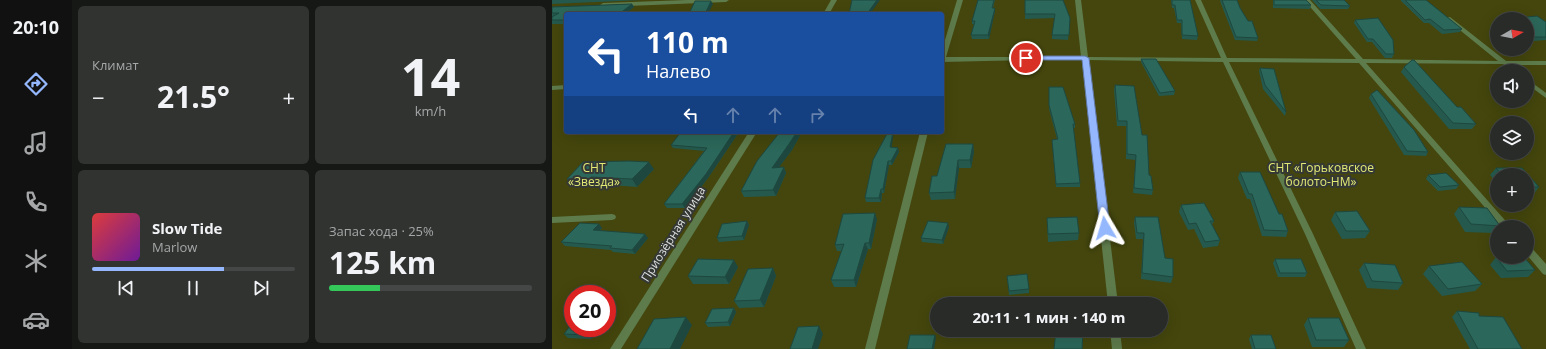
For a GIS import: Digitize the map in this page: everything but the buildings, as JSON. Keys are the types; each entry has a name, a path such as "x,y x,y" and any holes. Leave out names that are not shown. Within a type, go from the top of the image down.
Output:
{"street":[{"path":"599,5 726,0"},
{"path":"827,12 834,0"},
{"path":"944,52 960,0"},
{"path":"1078,0 1112,297"},
{"path":"1198,0 1225,60 1309,234 1361,349"},
{"path":"1307,0 1363,61 1502,220"},
{"path":"1444,15 1505,63"},
{"path":"944,59 1085,58 1546,63"},
{"path":"552,88 564,87"},
{"path":"1534,87 1546,96"},
{"name":"Приозёрная улица","path":"615,349 752,134"},
{"path":"870,349 924,134"},
{"path":"552,220 612,217"},
{"path":"1534,257 1546,271"},
{"path":"1116,337 1117,349"}],"green space":[{"name":"СНТ «Горьковское болото-НМ»","path":"552,0 1546,0 1546,349 552,349"}],"route":[{"path":"1026,58 1085,58 1105,228"}],"park label":[{"name":"СНТ «Звезда»","path":"594,174"}]}
